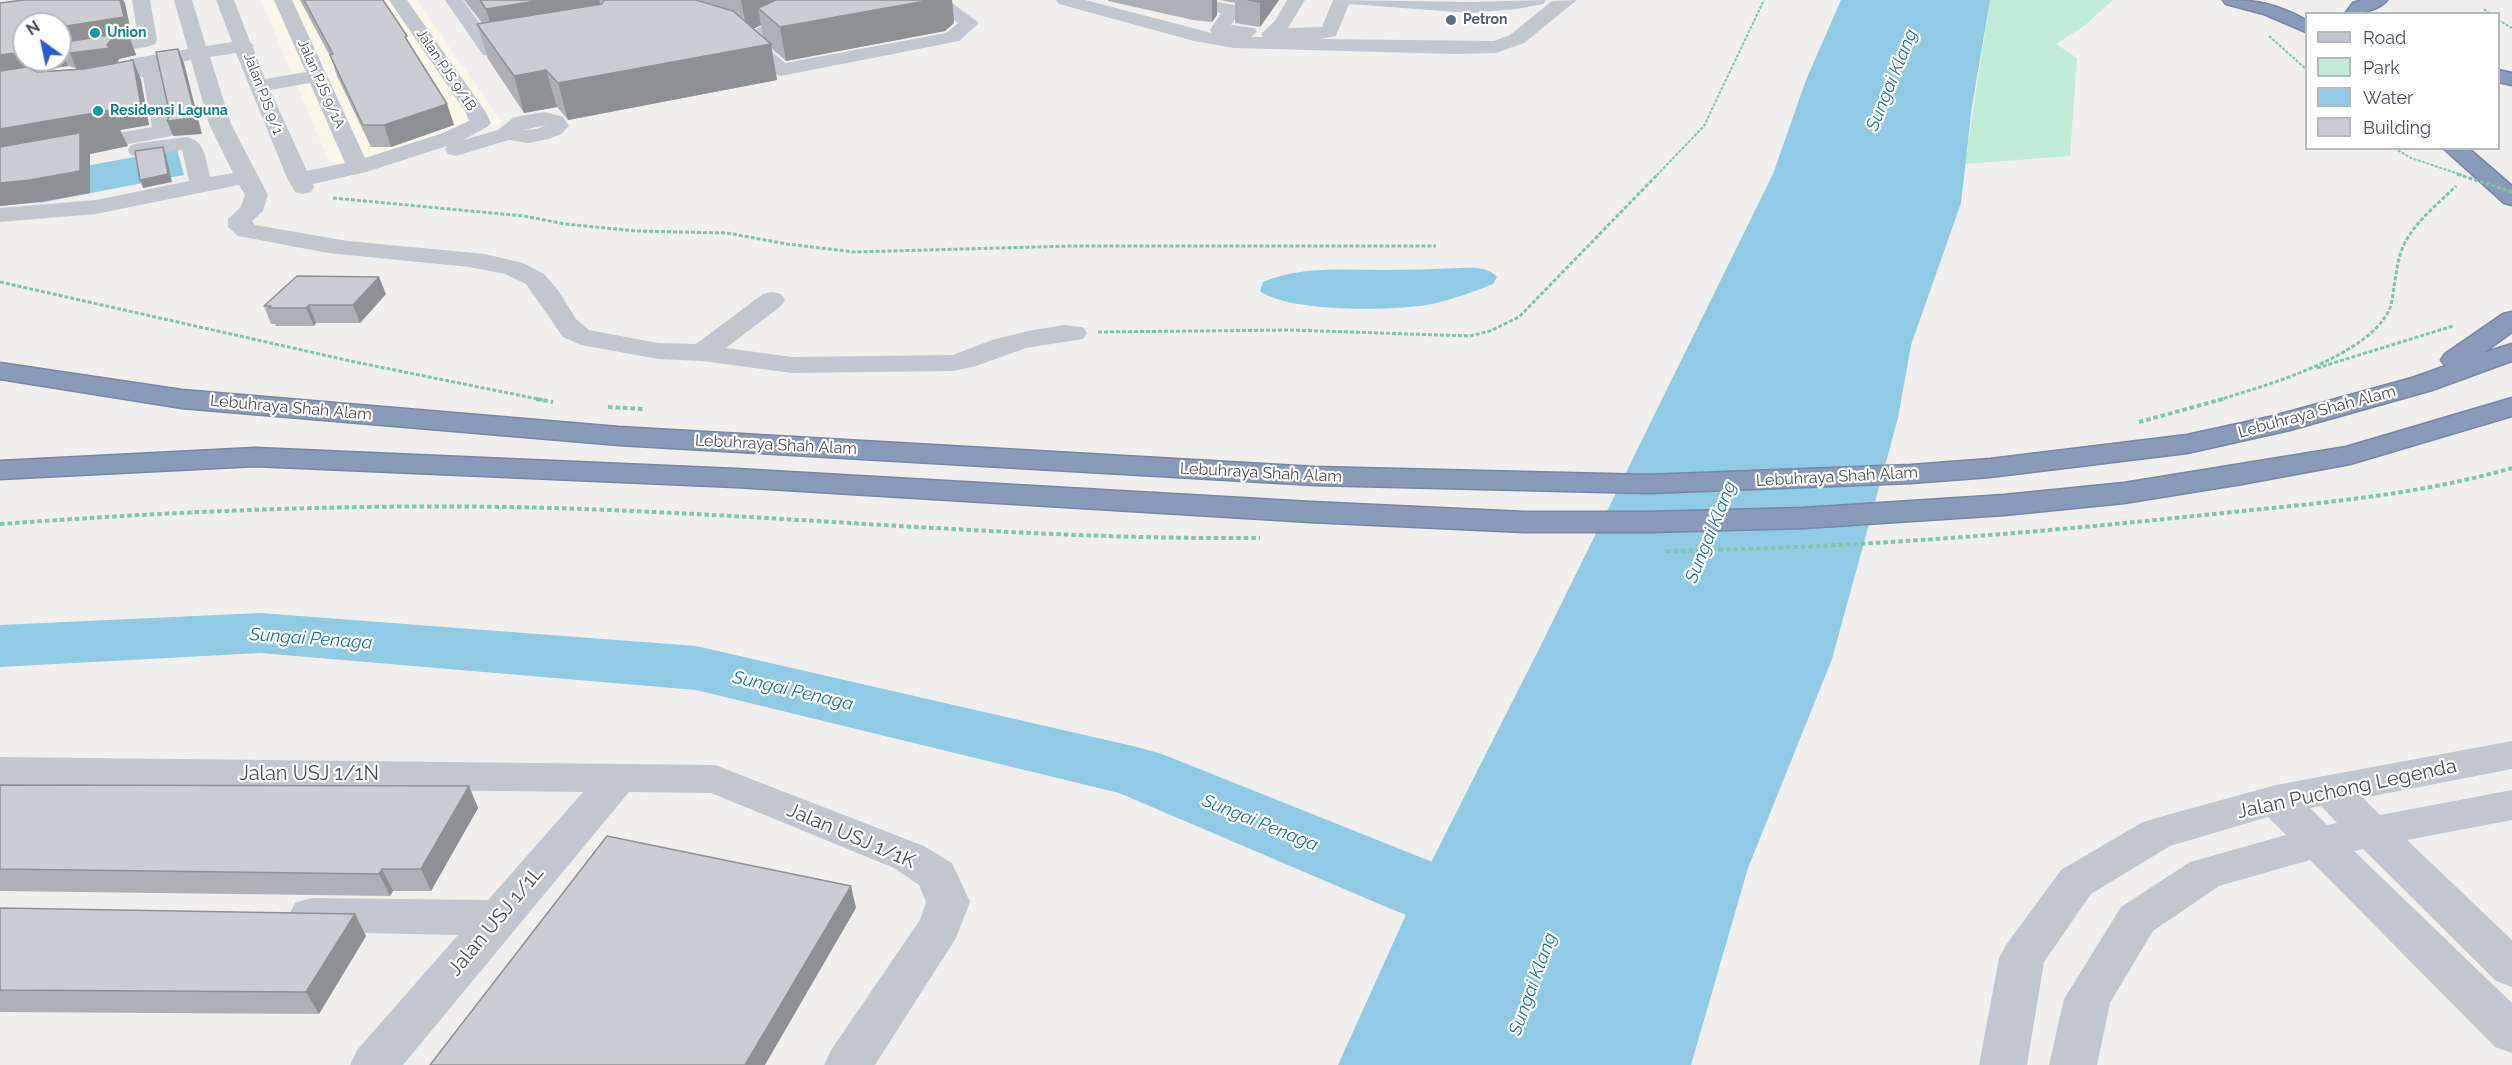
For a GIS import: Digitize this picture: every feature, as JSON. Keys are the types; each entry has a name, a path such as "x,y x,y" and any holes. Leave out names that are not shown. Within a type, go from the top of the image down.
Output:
{"highway":[{"path":"2232,0 2305,17"},
{"path":"2355,12 2359,7 2378,0"},
{"path":"2252,4 2305,26"},
{"path":"2456,150 2512,198"},
{"path":"2485,150 2512,172"},
{"path":"2422,384 2512,320"},
{"name":"Lebuhraya Shah Alam","path":"0,371 182,399 619,436 1315,476 1648,483 1800,480 1990,468 2187,444 2279,424 2422,384 2512,352"},
{"path":"0,470 255,457 747,478 1311,512 1524,522 1648,522 1804,518 2004,505 2124,493 2242,475 2350,455 2512,407"}],"street":[{"path":"72,58 148,40 141,0"},
{"path":"183,0 220,123 248,200 242,229 280,238 470,261 520,271 541,284 571,333 581,337 658,351 702,353 792,365 953,363 966,361 1000,346 1051,334 1072,333"},
{"name":"Jalan PJS 9/1","path":"225,0 243,42 294,186"},
{"name":"Jalan PJS 9/1A","path":"283,0 358,167"},
{"name":"Jalan PJS 9/1B","path":"358,167 459,135 480,123 475,111 398,0"},
{"path":"454,0 490,51 535,44"},
{"path":"748,40 829,0"},
{"path":"726,33 748,40 781,70 952,37 970,23 936,0"},
{"path":"1065,0 1201,37 1234,42 1455,48 1496,47 1516,39 1569,0"},
{"path":"1270,34 1282,24 1296,0"},
{"path":"1329,32 1342,0"},
{"path":"1352,0 1408,14 1484,24"},
{"path":"1215,7 1232,10 1219,30 1270,34 1329,32 1364,39 1445,41 1537,0"},
{"path":"1408,14 1418,34 1484,24"},
{"path":"0,161 163,131 152,70 77,77 243,42"},
{"path":"72,61 198,52"},
{"path":"258,86 317,76"},
{"path":"294,186 347,182 509,133"},
{"path":"0,177 187,143 192,148 201,185"},
{"path":"0,216 96,207 201,185 248,200 310,179 358,167"},
{"path":"702,353 771,300"},
{"name":"Jalan Puchong Legenda","path":"2003,1065 2022,958 2076,882 2156,834 2276,800 2512,755"},
{"name":"Jalan USJ 1/1N","path":"1,773 619,777"},
{"name":"Jalan USJ 1/1L","path":"374,1065 619,777"},
{"name":"Jalan USJ 1/1K","path":"619,777 715,779 909,857 937,875 948,902 940,926 848,1065"},
{"path":"2329,790 2512,968"},
{"path":"2276,800 2512,1033"},
{"path":"2073,1065 2086,999 2137,919 2205,874 2318,842 2512,805"},
{"path":"273,915 498,918"}],"path":[{"path":"1072,333 1290,330 1470,336 1490,331 1520,317 1704,126 1764,0"},
{"path":"2484,9 2488,12"},
{"path":"2397,150 2411,158 2512,192"},
{"path":"294,186 525,216 565,224 636,231 727,233 787,244 854,252 1071,246 1436,246"},
{"path":"2305,372 2348,351 2379,325 2387,314 2401,251 2408,236 2456,186"},
{"path":"0,282 376,367 564,403"},
{"path":"2137,423 2458,324"},
{"path":"598,406 653,410"},
{"path":"2021,535 2368,497 2468,480 2512,468"},
{"path":"0,524 108,515 276,507 420,506 653,512 1095,539 1266,538"}],"shaded area":[{"path":"261,0 417,0 502,123 351,173 328,159"}],"green space":[{"path":"1990,0 2113,0 2084,26 2056,44 2077,58 2070,156 1965,164"}],"water":[{"name":"Sungai Klang","path":"1841,0 1990,0 1972,106 1961,203 1911,345 1898,418 1832,659 1748,868 1691,1065 1338,1065 1418,888 1540,647 1773,174 1806,80"},
{"path":"177,149 184,175 40,203 40,193 16,179"},
{"path":"1474,268 1493,273 1497,277 1493,284 1456,298 1415,306 1369,309 1318,307 1274,298 1260,291 1263,282 1307,271"}],"building":[{"path":"23,0 120,0 124,17 72,25 72,12 12,12 12,54 0,55 0,3"},
{"path":"304,0 383,0 447,104 384,125 363,125 330,55 333,54"},
{"path":"480,0 543,0 486,9"},
{"path":"604,0 696,0 733,11 771,44 558,83 546,70 514,76 477,24 602,4"},
{"path":"776,0 931,0 780,27 758,8"},
{"path":"127,32 128,36 111,40 107,45 110,48 72,53 72,41"},
{"path":"178,49 196,118 167,121 170,115 156,52"},
{"path":"133,60 141,105 0,129 0,71 12,69 12,72 72,72 72,70"},
{"path":"118,126 80,133 80,171 0,183 0,147"},
{"path":"163,147 168,174 140,180 135,151"},
{"path":"297,276 379,277 353,305 309,305 306,308 264,306"},
{"path":"0,785 469,786 421,869 382,869 379,874 0,869"},
{"path":"607,836 851,886 745,1065 430,1065"},
{"path":"0,908 355,914 306,992 0,990"}],"waterway":[{"name":"Sungai Penaga","path":"0,646 260,633 696,668 1137,772 1418,888 1492,915"}],"place":[{"name":"Petron","path":"1451,20"},
{"name":"Union","path":"95,33"},
{"name":"Residensi Laguna","path":"98,111"}]}
